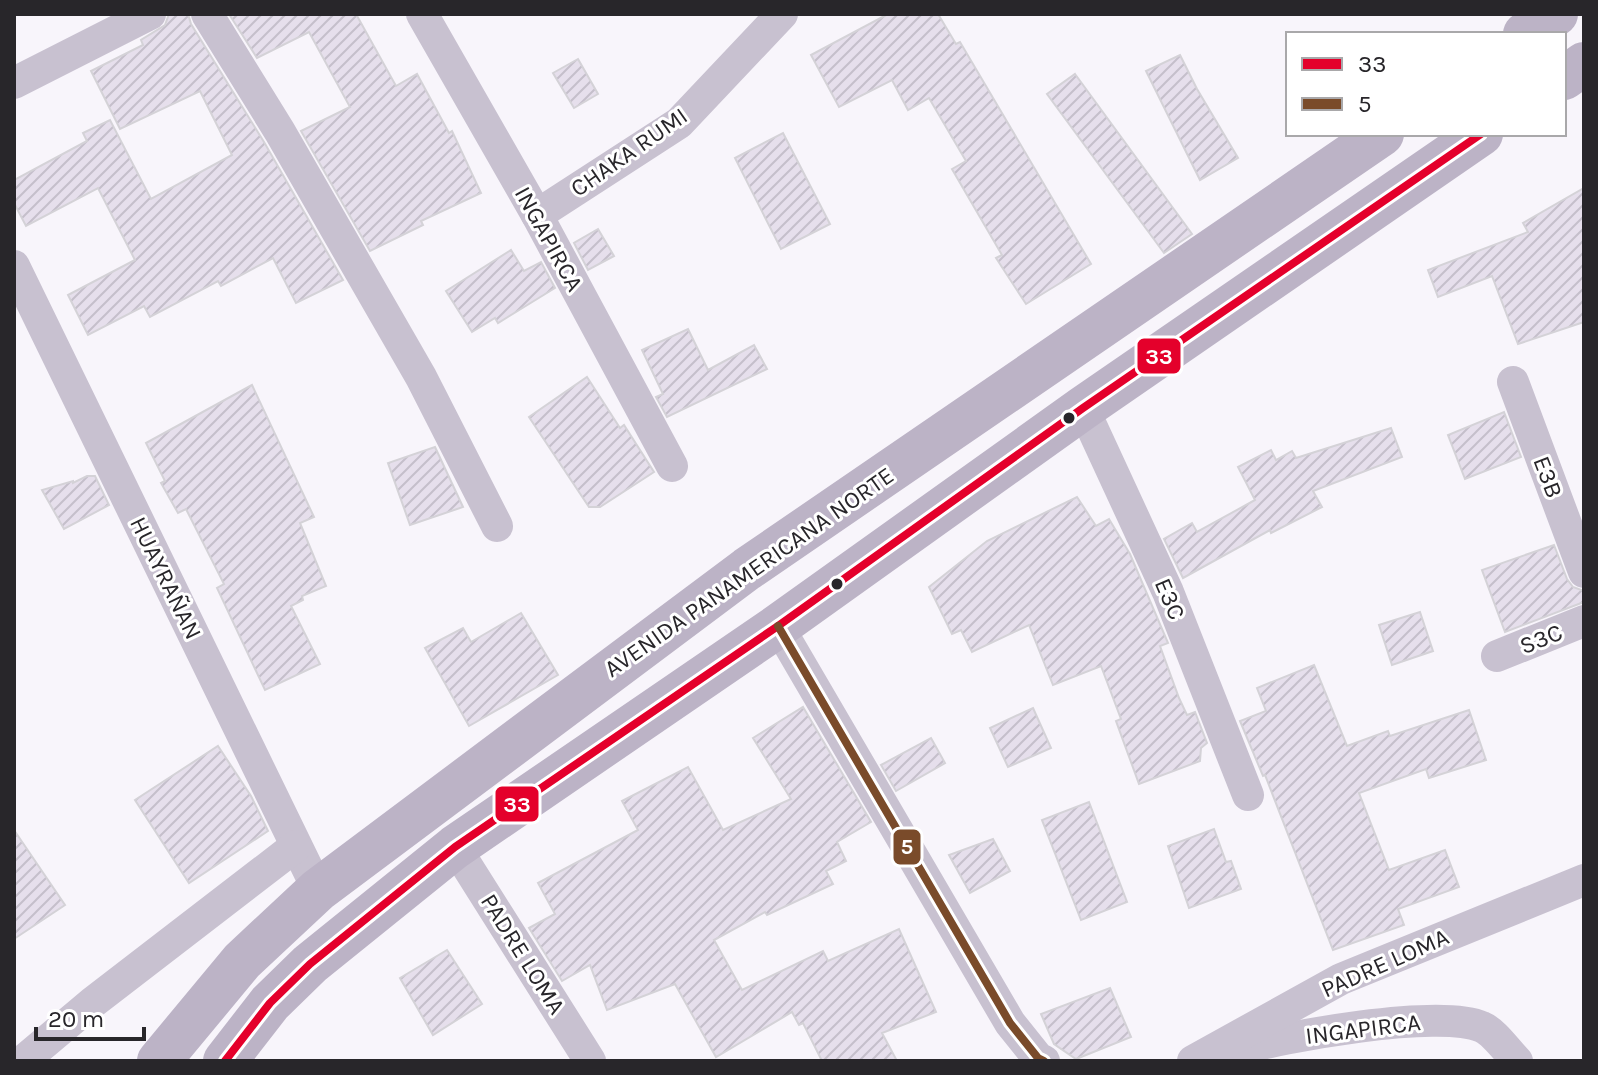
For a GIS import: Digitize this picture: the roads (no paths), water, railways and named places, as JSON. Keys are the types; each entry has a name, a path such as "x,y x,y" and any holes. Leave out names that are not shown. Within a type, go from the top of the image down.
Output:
{"highway":[{"path":"1528,32 1556,14"},
{"path":"1566,77 1584,64"},
{"name":"AVENIDA PANAMERICANA NORTE","path":"159,1061 242,961 318,890 747,569 1379,136"},
{"path":"225,1061 270,1003 310,964 455,847 778,626 1083,408 1478,136"}],"street":[{"path":"14,83 150,14"},
{"path":"207,14 280,132 421,377 497,526"},
{"name":"INGAPIRCA","path":"422,14 537,215 672,466"},
{"name":"CHAKA RUMI","path":"537,215 679,123 782,14"},
{"name":"HUAYRAÑAN","path":"14,266 318,890"},
{"name":"E3B","path":"1513,382 1584,572"},
{"name":"E3C","path":"1083,408 1168,592 1248,795"},
{"name":"S3C","path":"1497,656 1584,621"},
{"path":"778,626 1010,1023 1038,1058 1044,1061"},
{"path":"23,1061 92,1003 296,846"},
{"name":"PADRE LOMA","path":"455,847 590,1061"},
{"name":"PADRE LOMA","path":"1195,1061 1341,979 1584,880"},
{"name":"INGAPIRCA","path":"1195,1061 1265,1042 1439,1019 1483,1027 1517,1061"}]}
